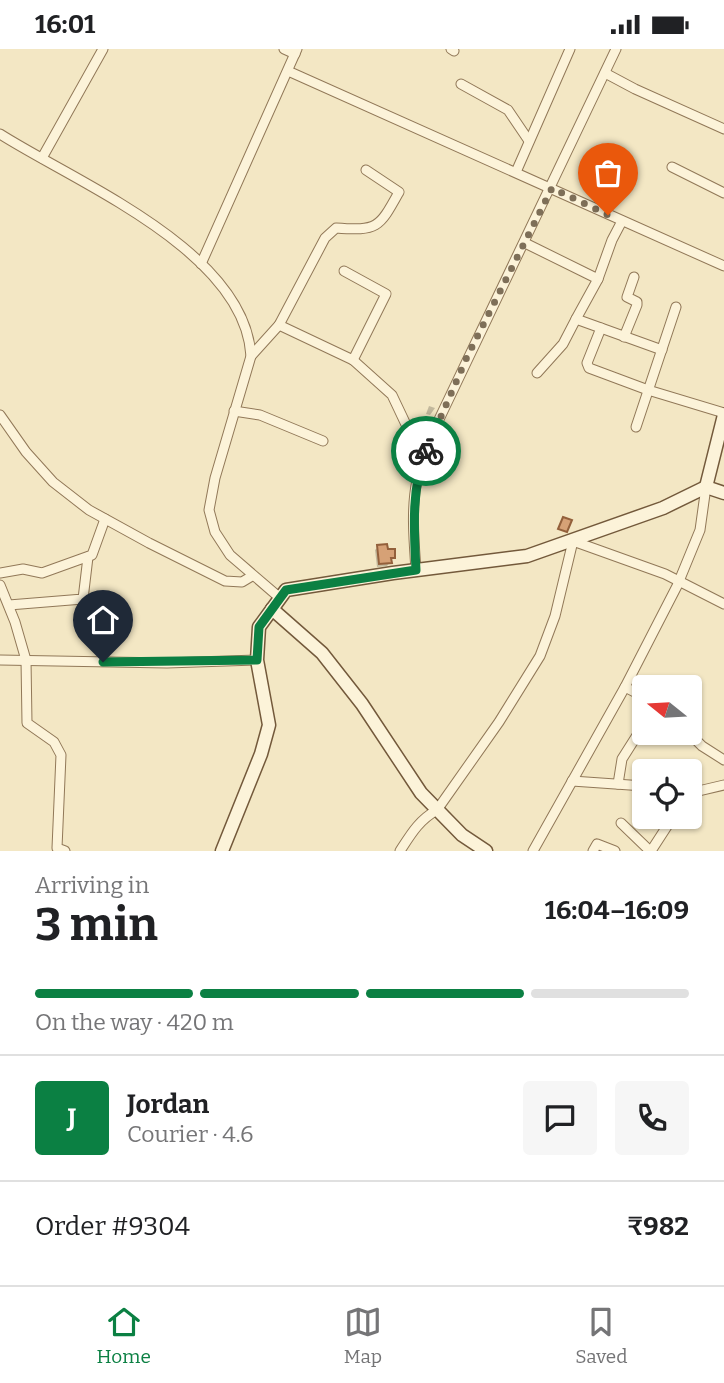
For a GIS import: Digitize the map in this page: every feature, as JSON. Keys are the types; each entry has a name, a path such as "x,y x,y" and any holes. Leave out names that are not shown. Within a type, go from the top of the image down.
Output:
{"main road":[{"path":"706,487 724,414"},
{"path":"222,851 261,754 269,725 257,660 259,627 286,590 527,556 663,508 706,487 724,493"},
{"path":"276,604 322,653 362,704 421,793 462,835 486,851"}],"street":[{"path":"42,158 103,49"},
{"path":"201,264 296,52 284,49"},
{"path":"516,172 570,49"},
{"path":"416,570 416,483 427,446 467,357 552,188 617,49"},
{"path":"288,71 724,266"},
{"path":"605,73 724,129"},
{"path":"461,84 508,110 529,141"},
{"path":"0,134 163,230 201,264 234,306 250,337 251,356 215,478 209,510 215,532 230,555 253,576 276,604"},
{"path":"672,167 724,193"},
{"path":"251,356 279,325 325,238 335,228 372,228 383,220 399,192 366,170"},
{"path":"537,373 563,344 598,279 622,221"},
{"path":"525,243 598,279"},
{"path":"344,271 386,294 353,360"},
{"path":"624,337 637,305 637,302 627,297 634,277"},
{"path":"636,427 676,307"},
{"path":"576,319 662,350"},
{"path":"279,325 353,360 392,395 410,433 427,446"},
{"path":"601,328 587,365 648,390 724,414"},
{"path":"234,411 260,415 323,441"},
{"path":"0,415 53,482 89,510 225,581 242,582 253,576"},
{"path":"533,851 625,687 678,582 700,530 706,487"},
{"path":"0,573 23,569 42,573 92,555 105,519"},
{"path":"400,851 425,816 437,810 499,722 540,656 555,616 573,541 652,569 724,604"},
{"path":"9,605 83,599 88,557"},
{"path":"0,585 26,660 27,723 54,742 61,755 57,848 65,851"},
{"path":"0,660 167,663 257,660"},
{"path":"625,687 632,691"},
{"path":"618,784 622,759 632,743"},
{"path":"702,745 724,760"},
{"path":"572,781 632,785"},
{"path":"702,790 724,785"},
{"path":"621,823 651,851 665,829"},
{"path":"593,851 597,844 615,851"}],"building":[{"path":"563,517 572,520 567,532 558,529"},
{"path":"387,544 388,549 395,549 395,558 391,558 392,563 379,564 377,545"}],"way so far":[{"path":"426,451 467,357 552,188 608,215"}],"route":[{"path":"103,662 257,660 259,627 286,590 416,570 416,483 426,451"}]}
